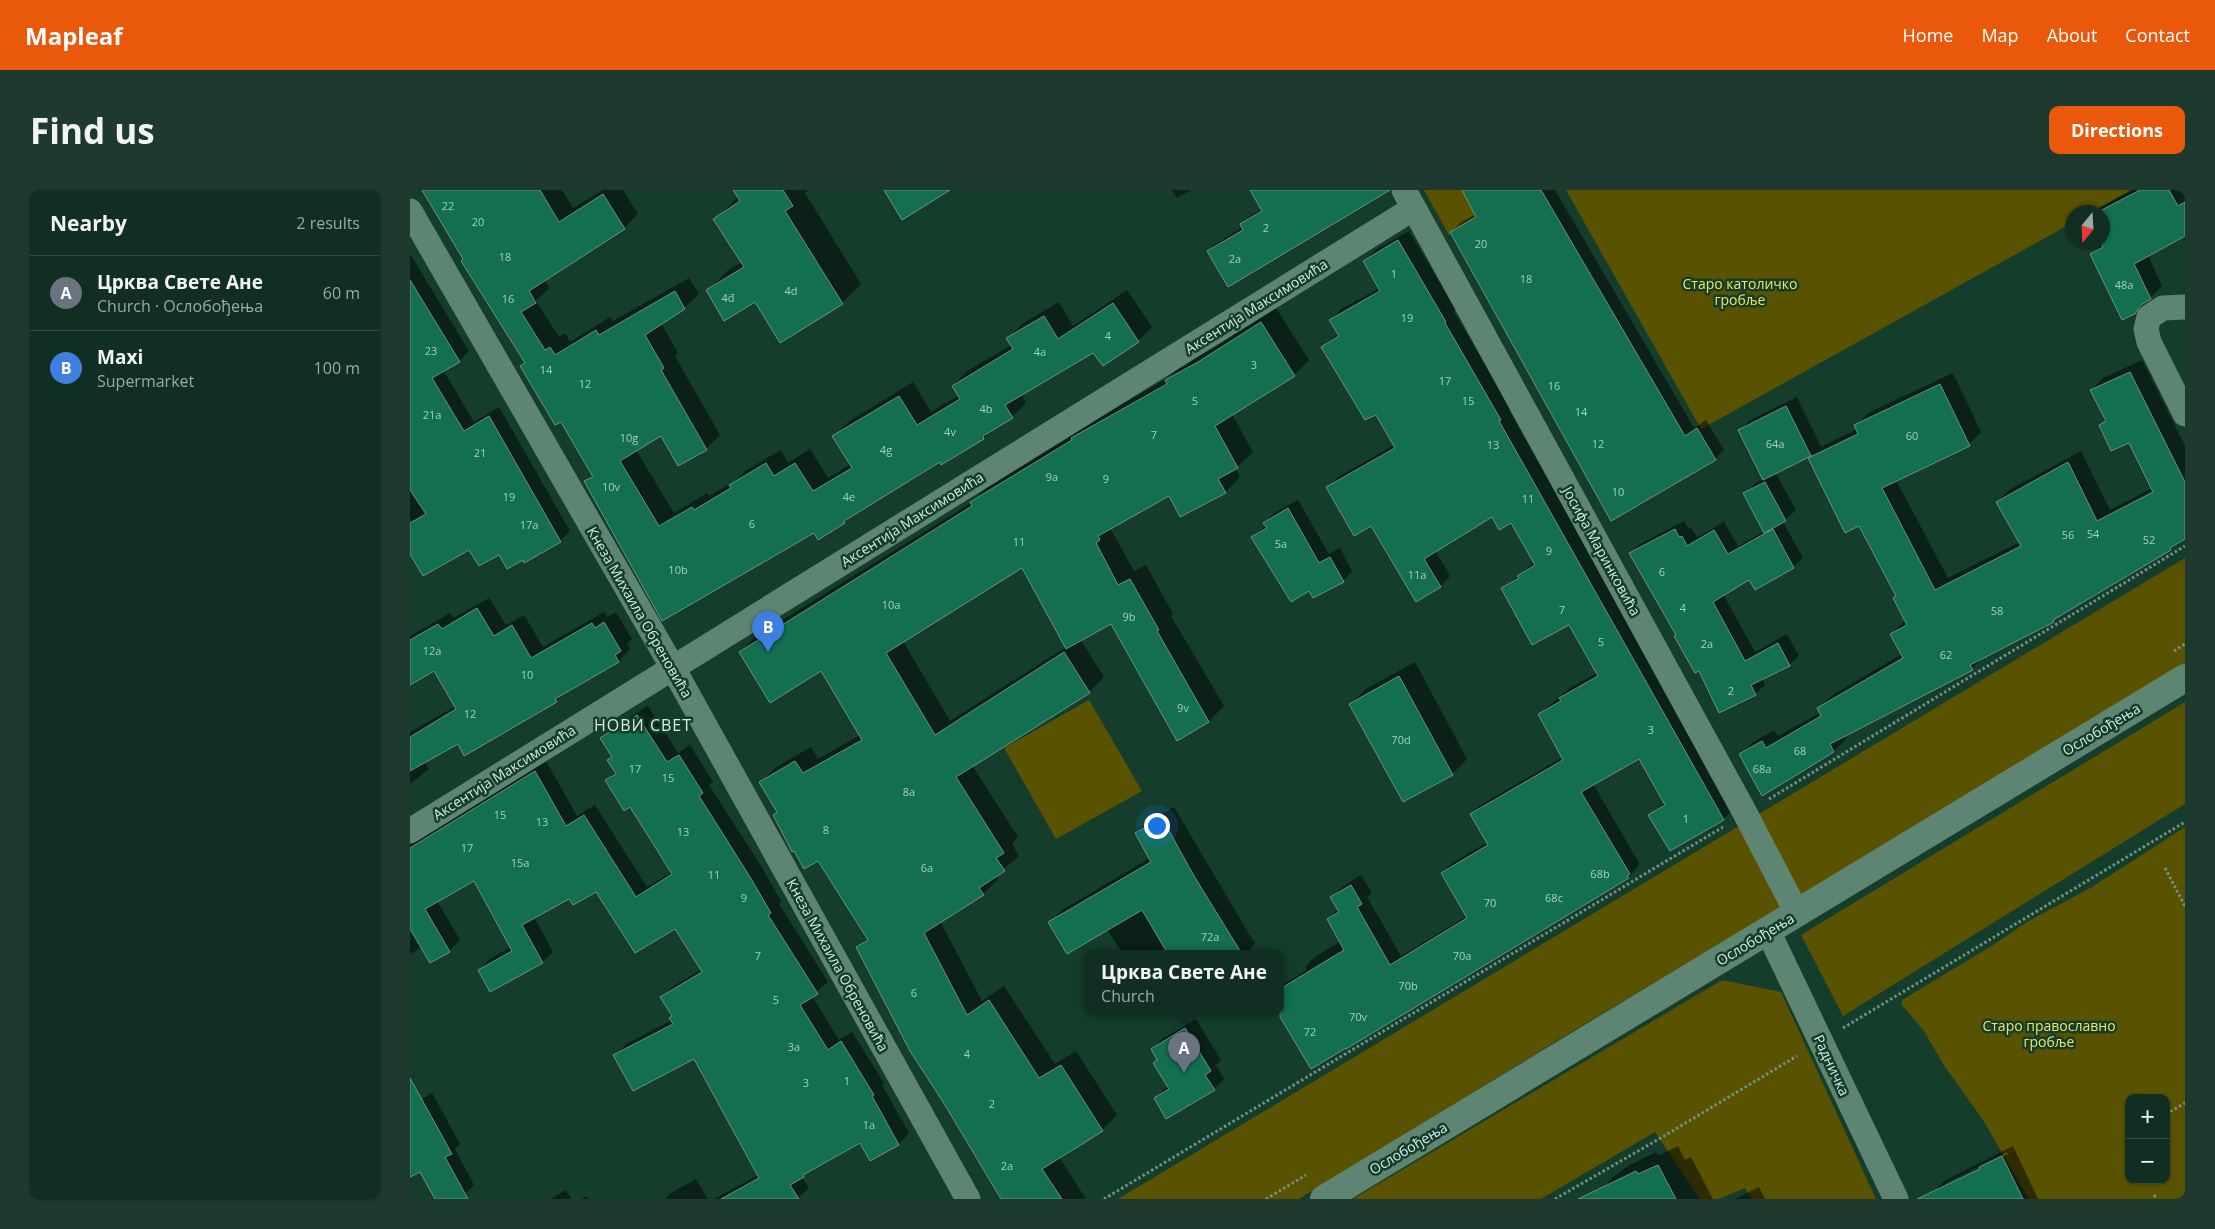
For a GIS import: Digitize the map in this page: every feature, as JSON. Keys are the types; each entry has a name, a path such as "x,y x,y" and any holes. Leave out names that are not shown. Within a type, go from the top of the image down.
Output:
{"street":[{"name":"Аксентија Максимовића","path":"410,831 672,668 1409,199"},
{"name":"Јосифа Маринковића","path":"1409,199 1745,813 1797,913"},
{"name":"Кнеза Михаила Обреновића","path":"410,212 672,668 968,1199"},
{"path":"2185,306 2163,308 2149,317 2146,329 2149,342 2185,414"},
{"name":"Ослобођења","path":"1324,1199 2185,678"},
{"name":"Радничка","path":"1768,931 1896,1199"}],"path":[{"path":"1104,1199 2185,546"},
{"path":"1555,1199 1664,1136 2185,822"},
{"path":"2165,868 2185,906"},
{"path":"2170,1112 2185,1103"}],"green space":[{"path":"1424,190 1524,190 1449,235"},
{"name":"Старо католичко гробље","path":"1566,190 2132,190 2104,205 2065,205 2065,227 1701,429"},
{"path":"2185,558 2185,665 1969,796 1578,1028 1299,1199 1118,1199"},
{"path":"1089,700 1142,791 1056,839 1004,748"},
{"path":"2185,702 2185,804 1843,1016 1801,935"},
{"name":"Старо православно гробље","path":"2185,827 2185,1199 2029,1199 1983,1120 1943,1064 1924,1031 1902,1005 1902,1000 1993,945 2027,922 2092,887"},
{"path":"1722,980 1781,992 1876,1199 1752,1199 1745,1188 1719,1199 1700,1199 1655,1132 1541,1199 1353,1199"}],"building":[{"path":"422,190 540,190 559,222 603,194 625,229 529,291 536,303 521,312 545,350 550,347 555,355 596,330 599,335 675,291 685,309 645,335 664,368 661,370 707,450 678,466 661,436 620,461 659,526 692,507 694,510 731,488 729,485 766,463 774,476 795,463 813,491 852,468 832,436 899,396 917,425 960,399 952,386 1013,349 1006,338 1044,316 1058,339 1113,303 1139,342 1103,366 1093,353 1005,405 1013,418 983,436 984,439 941,465 940,462 844,521 845,523 818,540 814,533 662,621 584,481 593,477 561,422 555,425 520,366 525,363 461,261 463,259"},
{"path":"733,190 783,190 793,206 785,211 843,304 780,343 755,302 724,321 706,290 744,267 713,219 740,201"},
{"path":"884,190 950,190 902,220"},
{"path":"1250,190 1390,190 1228,287 1207,251 1243,230 1240,224 1262,211"},
{"path":"1462,190 1541,190 1685,436 1697,428 1716,460 1611,521 1450,232 1476,217"},
{"path":"2140,190 2169,190 2178,206 2185,202 2185,236 2134,264 2151,299 2141,305 2135,314 2122,320 2090,254 2097,250 2110,250 2110,206"},
{"path":"1398,240 1446,322 1501,420 1499,421 1724,820 1670,851 1648,815 1665,805 1639,759 1581,792 1630,874 1627,876 1629,878 1311,1069 1280,1015 1284,1015 1284,987 1344,950 1327,919 1339,912 1330,897 1351,885 1362,904 1357,907 1390,965 1467,918 1441,873 1488,845 1470,814 1563,760 1538,714 1561,701 1559,698 1598,676 1569,625 1532,645 1501,588 1519,578 1517,576 1535,565 1511,523 1499,530 1492,517 1424,559 1441,587 1416,602 1371,526 1354,536 1326,487 1395,448 1376,415 1365,420 1321,347 1339,336 1329,320 1380,291 1363,261"},
{"path":"410,280 460,362 432,378 464,431 489,416 561,542 524,563 523,560 507,569 499,555 479,566 469,550 423,576 410,554 410,523 426,514 410,490"},
{"path":"1261,322 1295,376 1215,426 1238,468 1218,479 1226,493 1180,517 1169,496 1098,536 1100,540 1096,543 1118,585 1130,579 1159,630 1157,631 1209,722 1177,741 1111,624 1066,649 1022,568 886,653 935,735 1064,652 1090,693 956,777 1004,853 996,858 1005,871 979,888 984,895 924,933 967,1015 989,1000 1039,1078 1061,1065 1103,1131 1042,1169 1062,1199 1001,1199 945,1105 910,1051 856,947 868,940 818,861 804,869 794,851 792,852 773,815 777,812 759,782 795,761 803,773 862,740 821,671 770,703 739,652 972,506 970,502 1072,440 1071,438 1167,384 1165,380 1198,362"},
{"path":"2130,372 2185,482 2185,539 2170,548 2171,550 2053,620 2054,622 1970,665 1973,670 1830,744 1834,752 1762,796 1739,754 1762,741 1766,748 1821,716 1817,708 1903,658 1890,634 1907,625 1893,598 1896,596 1859,526 1845,533 1808,458 1858,434 1854,425 1940,384 1970,446 1882,488 1935,590 2021,546 1996,502 2068,462 2097,521 2153,492 2129,443 2111,451 2099,425 2106,421 2090,390"},
{"path":"1786,406 1811,456 1763,480 1738,430"},
{"path":"1765,482 1786,521 1764,533 1743,493"},
{"path":"1288,508 1319,563 1330,557 1344,582 1313,598 1309,591 1291,602 1251,537 1267,528 1263,523"},
{"path":"1675,529 1679,537 1682,536 1687,546 1714,530 1728,554 1773,529 1794,568 1755,590 1749,580 1713,602 1745,661 1778,643 1790,666 1751,685 1756,695 1719,713 1699,671 1695,673 1674,636 1676,635 1629,553"},
{"path":"477,608 494,636 512,625 531,658 592,623 595,628 604,622 621,651 615,655 619,662 555,699 557,702 464,756 458,744 410,771 410,737 456,709 434,671 410,685 410,640 438,624 442,629"},
{"path":"1399,676 1453,775 1403,802 1349,704"},
{"path":"637,715 667,762 679,755 703,793 699,796 771,913 768,915 818,994 800,1005 828,1050 841,1041 874,1095 872,1096 899,1145 870,1161 860,1143 803,1175 804,1177 790,1185 799,1199 721,1199 759,1178 694,1059 633,1091 613,1055 673,1024 669,1018 672,1016 660,997 702,972 675,929 635,953 596,892 573,905 569,899 522,925 543,963 490,992 478,970 512,951 474,881 425,909 450,952 430,963 410,929 410,848 535,771 566,826 584,815 636,897 672,874 630,807 624,811 605,780 616,774 607,760 612,757 600,738"},
{"path":"1162,818 1194,876 1240,950 1166,950 1142,910 1067,954 1048,922 1151,862 1135,833"},
{"path":"1185,1028 1211,1071 1205,1075 1215,1090 1166,1119 1154,1098 1169,1089 1153,1063 1157,1060 1151,1049"},
{"path":"410,1078 452,1154 445,1157 468,1199 435,1199 420,1172 410,1177"},
{"path":"2002,1156 2023,1199 1917,1199 1980,1169 1979,1167"},
{"path":"1658,1165 1676,1199 1578,1199 1636,1171 1638,1174"}],"place":[{"name":"Maxi","path":"768,652"},
{"name":"Црква Свете Ане","path":"1184,1073"}],"district":[{"name":"НОВИ СВЕТ","path":"643,725"}]}
